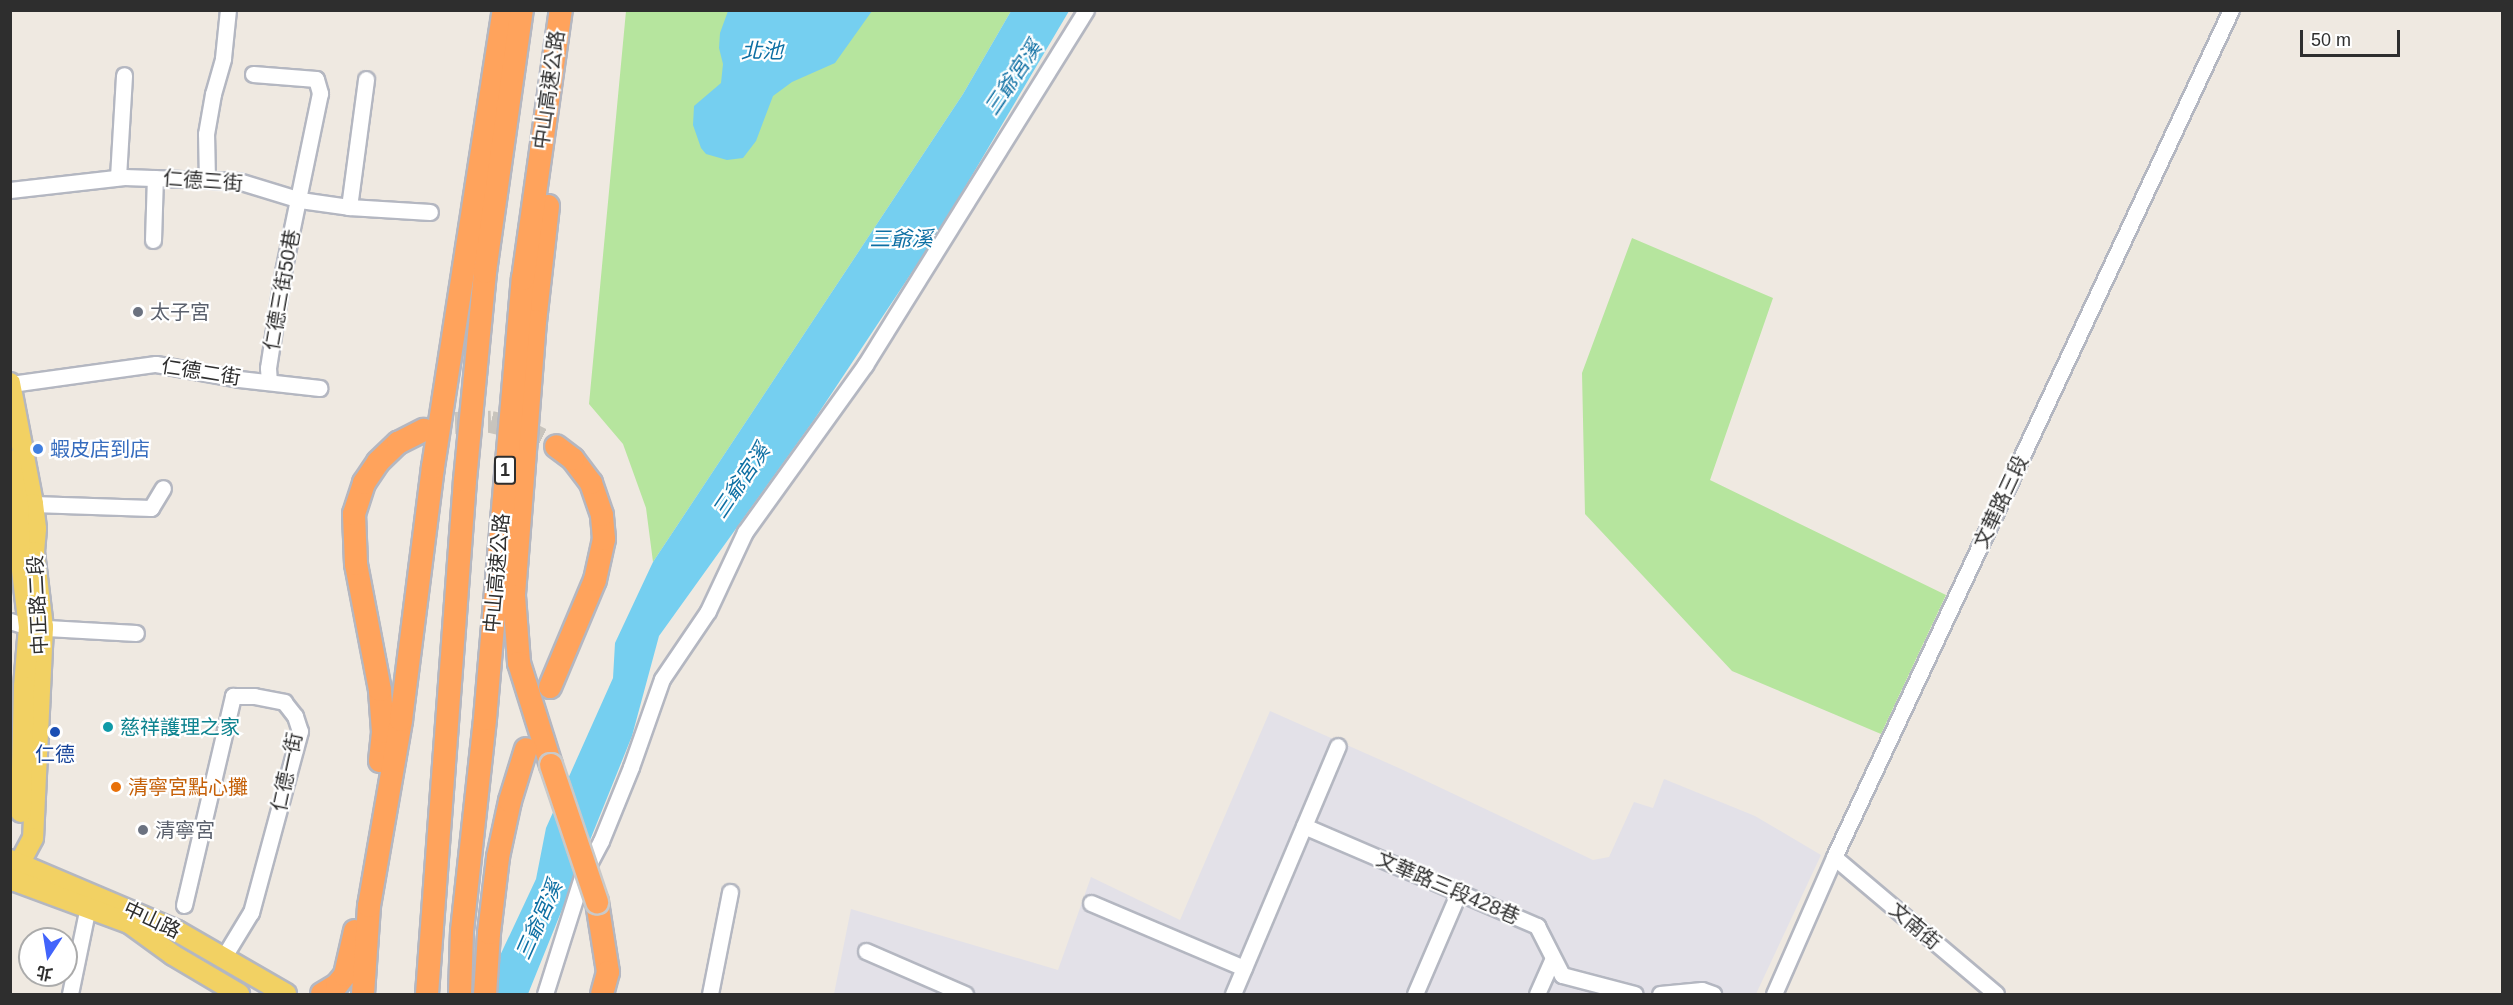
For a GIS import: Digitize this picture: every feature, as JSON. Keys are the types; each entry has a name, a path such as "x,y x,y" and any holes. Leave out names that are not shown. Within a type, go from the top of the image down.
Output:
{"highway":[{"path":"363,994 369,906 401,720 433,467 504,10"},
{"name":"中山高速公路","path":"427,994 463,503 484,284 522,10"},
{"name":"中山高速公路","path":"460,994 462,931 485,719 523,279 561,10"},
{"path":"572,10 535,321 514,581 519,663 597,902 608,972 606,994"},
{"path":"377,854 377,801 383,720 378,674 356,564 354,514 364,483 378,462 398,443 424,430"},
{"path":"550,687 590,593 601,559 604,538 603,515 591,483 573,459 556,446"},
{"path":"485,994 498,857 514,788 526,749"},
{"path":"322,994 337,985 345,975 355,931 369,906"},
{"path":"602,994 608,972"}],"main road":[{"name":"中正路二段","path":"11,383 36,529 27,625 17,686 12,873"},
{"name":"中正路二段","path":"10,460 18,504 27,625 33,838 12,873"},
{"name":"中山路","path":"12,873 129,923 217,988 239,994"},
{"name":"中山路","path":"12,873 177,930 286,994"}],"street":[{"path":"207,180 206,134 225,47 228,10"},
{"path":"545,994 582,877 601,841 627,778 662,679 708,611 745,532 865,366 1086,10"},
{"name":"文華路三段","path":"1774,994 1834,857 2231,10"},
{"name":"仁德三街50巷","path":"253,74 316,79 320,93 300,200 283,272 268,368 269,381"},
{"path":"118,177 124,75"},
{"path":"349,207 366,79"},
{"name":"仁德三街","path":"10,190 118,177 238,181 300,200 349,207 430,212"},
{"path":"153,240 156,178"},
{"name":"仁德二街","path":"11,383 156,364 239,379 320,388"},
{"path":"33,504 151,508 163,488"},
{"path":"27,625 136,633"},
{"name":"仁德一街","path":"184,905 233,696 254,696 284,702 295,716 300,731 251,912 223,958"},
{"path":"1233,994 1338,746"},
{"name":"文華路三段428巷","path":"1304,826 1537,926 1562,975 1635,994"},
{"name":"文南街","path":"1834,857 1996,994"},
{"path":"710,994 730,892"},
{"path":"1415,994 1459,892"},
{"path":"1091,903 1244,968"},
{"path":"70,994 88,906"},
{"path":"866,951 966,994"},
{"path":"1537,994 1553,958"},
{"path":"1660,994 1702,990 1713,994"}],"shaded area":[{"path":"1270,711 1401,769 1593,860 1609,857 1634,802 1653,808 1664,779 1755,816 1821,855 1756,994 834,994 851,909 1058,970 1091,877 1180,920"}],"green space":[{"path":"626,11 1011,11 963,94 653,562 646,508 623,444 589,404"},
{"path":"1632,238 1773,298 1710,480 1946,595 1881,734 1732,671 1585,514 1582,373"}],"water":[{"name":"北池","path":"728,11 872,11 835,63 792,82 773,96 756,141 743,158 727,160 706,154 701,148 693,125 694,106 721,83 723,64 719,48 720,33"},
{"name":"三爺溪","path":"1011,11 1069,11 938,233 814,420 659,636 632,736 528,994 482,994 536,879 546,828 613,678 615,643 653,562 963,94"}],"tunnel":[{"path":"424,430 455,423 491,422 522,429 556,446"}],"place":[{"name":"太子宮","path":"138,312"},
{"name":"蝦皮店到店","path":"38,449"},
{"name":"慈祥護理之家","path":"108,727"},
{"name":"仁德","path":"55,732"},
{"name":"清寧宮點心攤","path":"116,787"},
{"name":"清寧宮","path":"143,830"}],"water label":[{"name":"三爺宮溪","path":"1013,78"},
{"name":"三爺宮溪","path":"741,481"},
{"name":"三爺宮溪","path":"539,920"}]}
